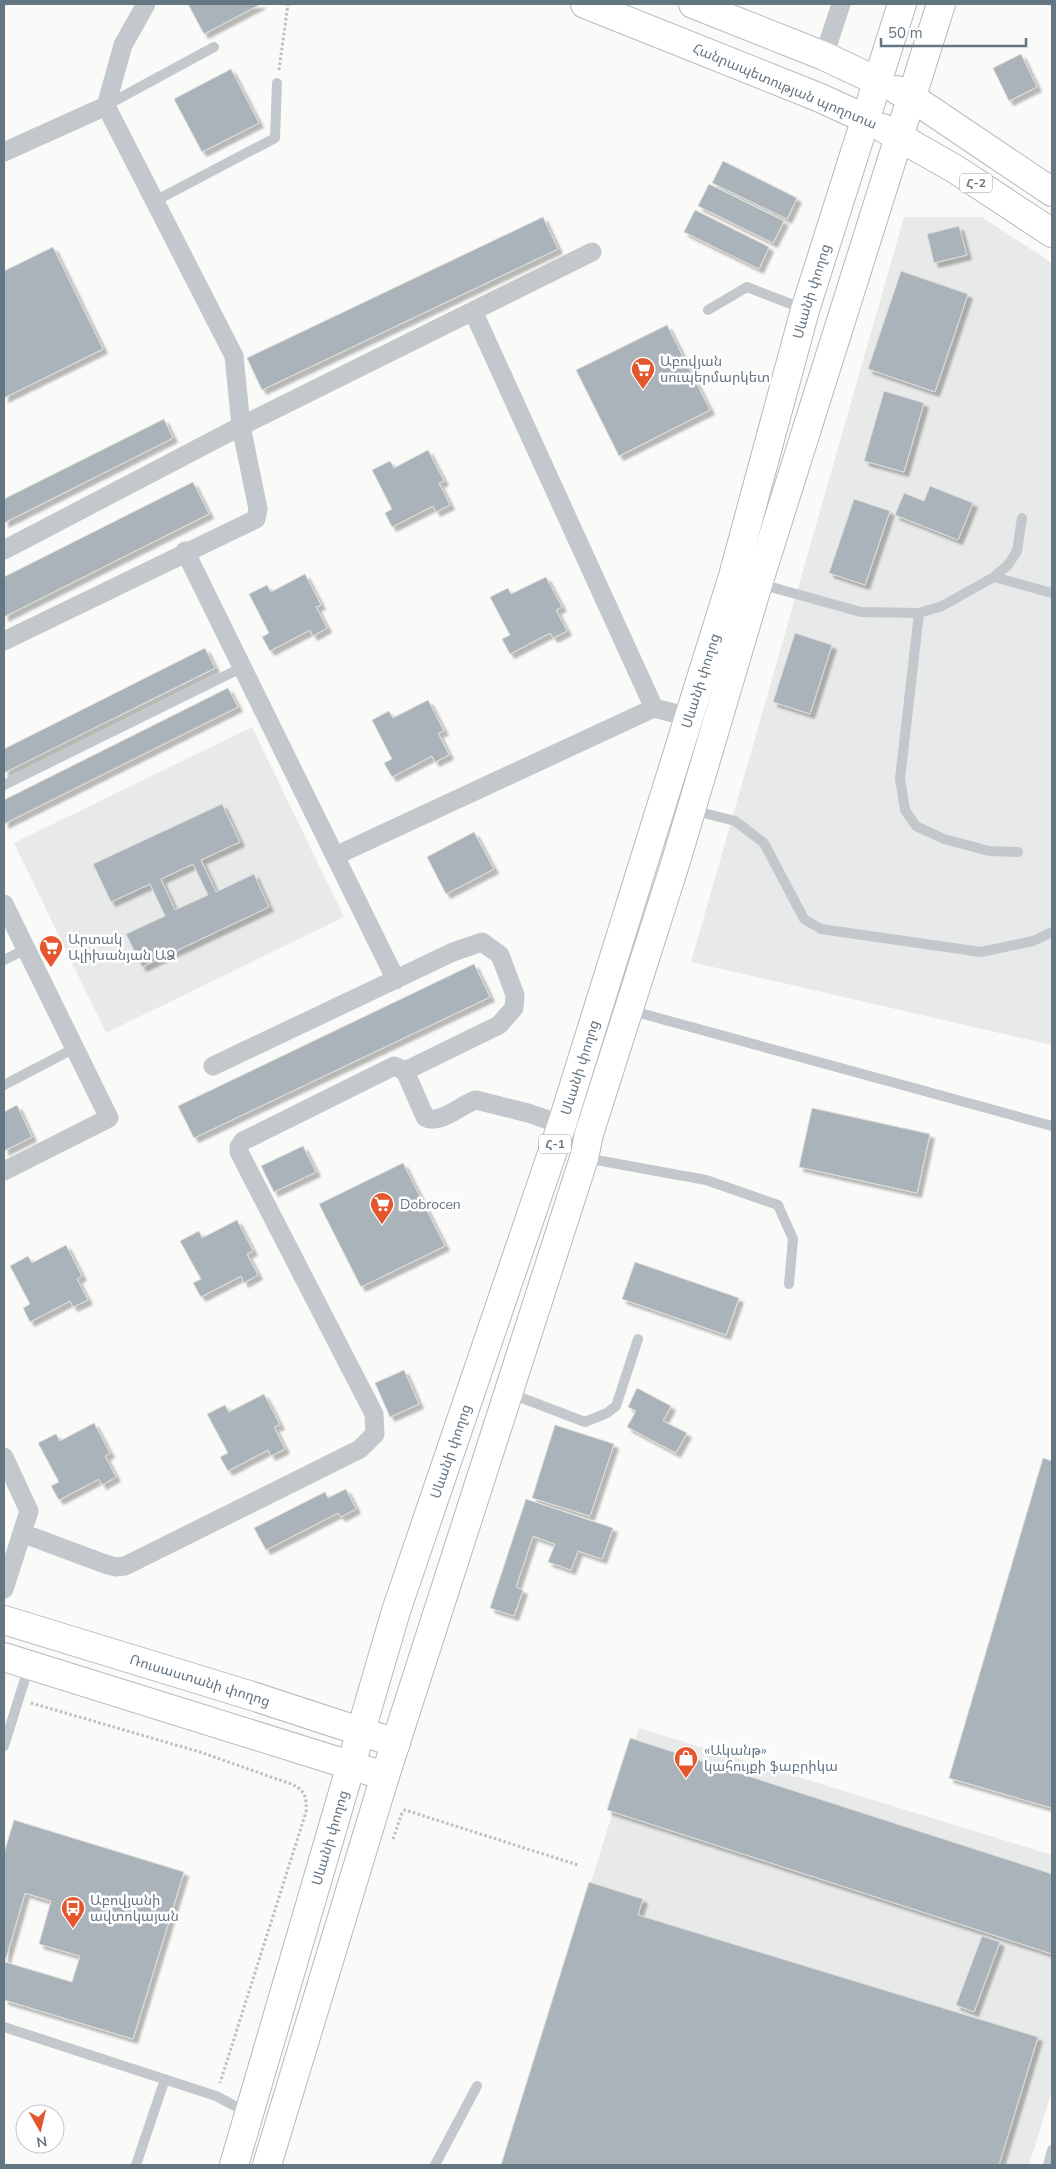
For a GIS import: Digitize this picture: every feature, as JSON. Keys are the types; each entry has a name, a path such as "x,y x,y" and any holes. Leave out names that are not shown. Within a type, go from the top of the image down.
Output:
{"main road":[{"name":"Հանրապետության պողոտա","path":"585,4 818,97 864,118 955,168 1052,233"},
{"path":"693,4 824,56 877,81"},
{"name":"Հ-1","path":"877,81 902,4"},
{"name":"Հ-1","path":"911,97 940,4"},
{"name":"Սևանի փողոց","path":"267,2165 385,1776 691,810 746,580 805,310 877,81"},
{"name":"Հ-2","path":"877,81 911,97 1052,192"},
{"name":"Սևանի փողոց","path":"234,2165 350,1765 396,1611 431,1503 562,1124 689,717 746,580 911,97"},
{"name":"Ռուսաստանի փողոց","path":"4,1620 249,1695 396,1743"},
{"path":"4,1657 385,1776"}],"street":[{"path":"4,641 185,551 256,519 258,508 241,426 234,356 106,106 123,45 146,4"},
{"path":"824,56 841,4"},
{"path":"4,152 106,106"},
{"path":"4,550 241,426 592,252"},
{"path":"473,311 654,708"},
{"path":"185,551 396,980"},
{"path":"335,856 654,708 689,717"},
{"path":"4,904 109,1118 4,1171"},
{"path":"213,1066 453,952 482,942 500,955 515,995 514,1008 499,1025 405,1071"},
{"path":"22,1533 105,1564 116,1567 125,1566 360,1449 375,1434 374,1414 244,1161 239,1147 243,1141 394,1066 405,1071 425,1118 430,1120 437,1119 476,1100 562,1124 586,1146"},
{"path":"4,1457 9,1481 29,1511 4,1589"}],"lane":[{"path":"106,106 214,47"},
{"path":"154,201 275,138 277,83"},
{"path":"708,310 747,287 805,310"},
{"path":"746,580 862,612 919,613 942,606 994,577 1008,564 1016,551 1022,518"},
{"path":"994,577 1052,593"},
{"path":"919,613 900,779 905,810 916,826 944,839 989,851 1018,852"},
{"path":"4,785 243,668"},
{"path":"691,810 736,821 764,843 804,919 821,929 981,952 1034,941 1052,932"},
{"path":"4,960 26,949"},
{"path":"628,1009 1052,1126"},
{"path":"4,1085 75,1048"},
{"path":"586,1146 706,1180 778,1205 793,1239 789,1284"},
{"path":"508,1392 585,1422 607,1413 616,1406 638,1339"},
{"path":"4,1746 30,1664"},
{"path":"4,2027 216,2096 249,2113"},
{"path":"136,2165 165,2079"},
{"path":"435,2165 477,2086"},
{"path":"1048,2165 1052,2150"}],"path":[{"path":"277,83 288,4"},
{"path":"18,1699 218,1759 296,1786 302,1789 307,1798 306,1812 216,2096"},
{"path":"393,1839 405,1810 578,1865"}],"shaded area":[{"path":"904,217 982,217 1052,263 1052,1045 691,962"},
{"path":"252,727 344,917 106,1033 14,843"},
{"path":"639,1728 1052,1855 1052,2091 1029,2165 503,2165"}],"building":[{"path":"188,4 261,4 204,34"},
{"path":"1021,54 1037,87 1009,101 993,68"},
{"path":"231,69 259,123 202,152 174,99"},
{"path":"723,161 797,198 787,219 712,183"},
{"path":"709,184 784,221 773,243 698,206"},
{"path":"695,210 769,247 759,269 684,232"},
{"path":"543,217 558,249 262,390 247,358"},
{"path":"959,226 967,255 934,263 927,234"},
{"path":"53,247 103,349 4,398 4,271"},
{"path":"901,271 968,294 935,392 868,369"},
{"name":"Աբովյան սուպերմարկետ","path":"667,325 710,410 619,456 576,370"},
{"path":"884,391 924,403 904,472 864,461"},
{"path":"164,419 173,438 4,523 4,499"},
{"path":"428,450 444,481 439,483 450,505 436,512 433,506 392,527 385,513 392,509 372,470 390,461 394,468"},
{"path":"193,482 209,514 4,617 4,577"},
{"path":"930,486 973,503 958,540 895,515 904,493 924,501"},
{"path":"854,499 890,511 865,585 829,573"},
{"path":"305,574 321,605 316,607 327,628 313,636 310,630 270,651 262,637 269,633 249,594 267,585 271,592"},
{"path":"546,577 562,607 556,610 567,631 553,638 550,633 510,654 502,639 510,635 490,597 508,588 511,594"},
{"path":"795,633 832,645 810,714 773,702"},
{"path":"205,648 215,668 4,773 4,749"},
{"path":"228,688 238,707 4,824 4,800"},
{"path":"428,700 444,731 438,733 449,755 435,762 432,756 392,777 384,763 392,759 372,720 389,711 393,718"},
{"path":"222,804 240,842 201,860 216,892 254,874 269,907 142,967 126,934 165,916 150,884 111,902 93,864","holes":["193,864 208,895 175,910 161,879"]},
{"path":"474,832 494,869 446,894 427,857"},
{"path":"474,964 490,997 194,1138 178,1106"},
{"path":"17,1105 32,1137 4,1151 4,1112"},
{"path":"812,1108 930,1134 917,1193 799,1167"},
{"path":"303,1146 316,1172 274,1192 261,1166"},
{"name":"Dobrocen","path":"403,1163 445,1246 361,1287 319,1204"},
{"path":"237,1220 253,1251 247,1254 258,1275 244,1283 241,1276 201,1297 193,1283 201,1279 180,1241 199,1231 202,1238"},
{"path":"66,1245 82,1276 77,1279 88,1300 73,1307 70,1301 30,1322 23,1308 30,1304 10,1266 28,1256 32,1263"},
{"path":"635,1262 739,1298 726,1335 622,1299"},
{"path":"404,1370 419,1404 390,1417 375,1383"},
{"path":"637,1388 671,1406 663,1421 687,1433 676,1453 627,1427 636,1411 628,1407"},
{"path":"264,1394 280,1425 274,1427 285,1449 271,1456 268,1450 228,1471 220,1457 228,1453 207,1414 225,1405 229,1412"},
{"path":"94,1423 110,1453 105,1456 116,1477 102,1485 99,1479 59,1500 51,1486 59,1482 38,1443 56,1434 60,1441"},
{"path":"555,1425 614,1444 590,1516 532,1498"},
{"path":"1043,1458 1052,1461 1052,1808 949,1778"},
{"path":"346,1489 356,1509 341,1517 338,1513 266,1550 254,1528 325,1492 328,1498"},
{"path":"526,1499 613,1528 602,1559 578,1551 571,1570 548,1562 555,1544 533,1536 516,1587 523,1590 514,1616 490,1608"},
{"path":"630,1738 1052,1874 1052,1954 607,1810"},
{"path":"14,1820 184,1872 133,2039 4,2000 4,1853","holes":["25,1893 51,1901 39,1944 80,1956 72,1982 5,1962"]},
{"path":"589,1882 643,1899 638,1915 1038,2037 999,2165 501,2165"},
{"path":"982,1936 1000,1942 974,2012 956,2005"}],"place":[{"name":"Աբովյան սուպերմարկետ","path":"643,390"},
{"name":"Արտակ Ալիխանյան ԱՁ","path":"51,968"},
{"name":"Dobrocen","path":"382,1225"},
{"name":"«Ականթ» կահույքի ֆաբրիկա","path":"686,1779"},
{"name":"Աբովյանի ավտոկայան","path":"73,1929"}]}
